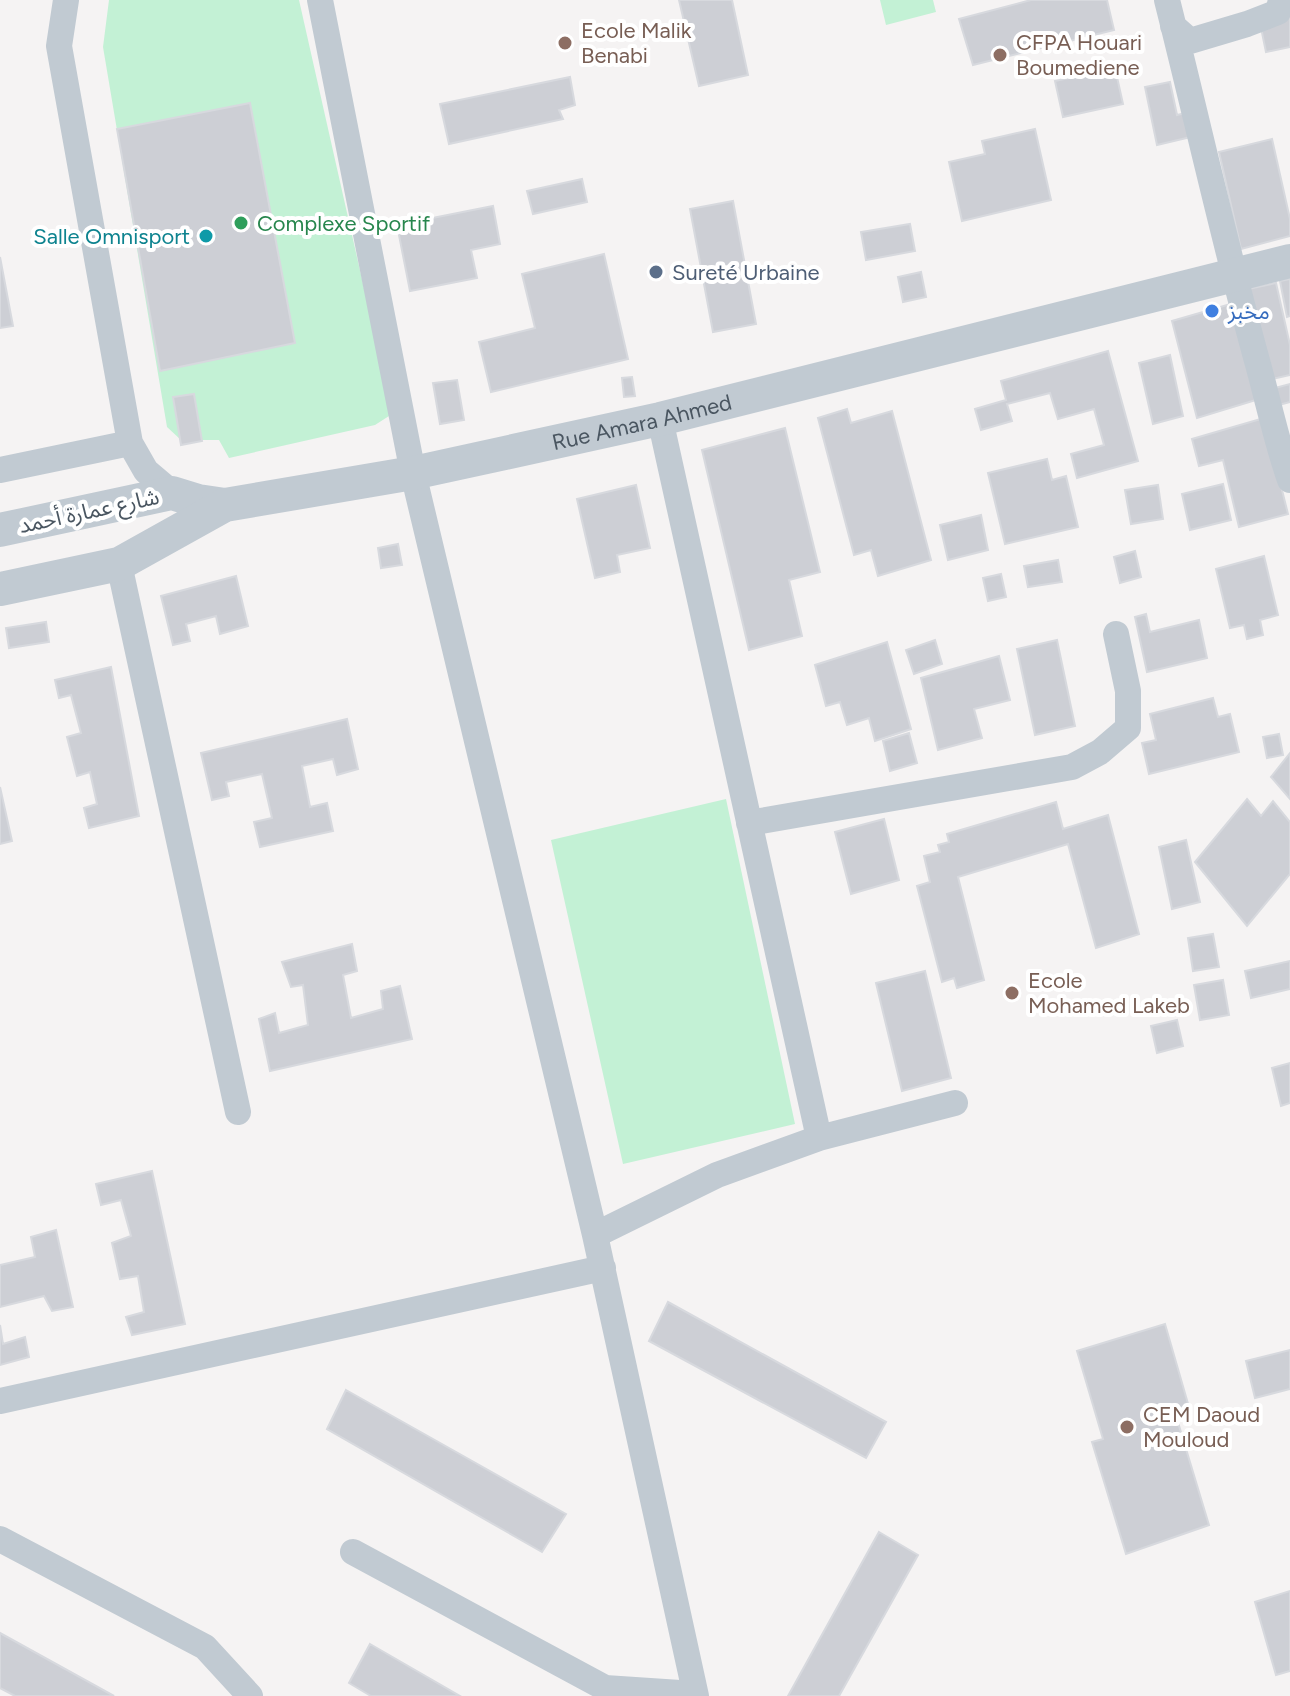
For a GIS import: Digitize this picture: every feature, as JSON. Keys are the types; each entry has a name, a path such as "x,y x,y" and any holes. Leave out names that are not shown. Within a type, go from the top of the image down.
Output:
{"street":[{"path":"66,0 59,46 130,443 146,471 172,493"},
{"path":"320,0 413,473 603,1268 696,1695 605,1688 353,1552"},
{"path":"1167,0 1233,276 1290,480"},
{"path":"1173,26 1190,41 1278,12 1281,0"},
{"name":"Rue Amara Ahmed","path":"0,589 119,564 225,505 413,473 660,419 1290,261"},
{"path":"660,419 819,1138"},
{"path":"0,470 130,443"},
{"name":"شارع عمارة أحمد","path":"0,530 172,493 225,505"},
{"path":"119,564 238,1112"},
{"path":"749,823 1072,767 1100,752 1128,728 1128,691 1116,634"},
{"path":"595,1235 717,1175 819,1138 955,1103"},
{"path":"0,1401 603,1268"},
{"path":"0,1539 205,1647 250,1696"}],"green space":[{"name":"Complexe Sportif","path":"109,0 299,0 389,399 389,416 375,425 229,458 219,440 181,440 167,427 103,47"},
{"path":"880,0 933,0 936,12 886,25"},
{"path":"726,799 795,1124 623,1164 551,840"}],"building":[{"path":"679,0 732,0 748,75 699,86"},
{"path":"1031,0 1107,0 1114,30 973,65 959,19"},
{"path":"1290,16 1290,47 1266,52 1260,23"},
{"path":"1115,68 1123,104 1063,117 1055,81"},
{"path":"570,77 575,105 559,110 563,119 449,144 440,104"},
{"path":"1170,82 1177,115 1190,112 1195,136 1157,145 1145,87"},
{"name":"Salle Omnisport","path":"250,103 295,343 160,371 117,129"},
{"path":"1035,129 1051,200 962,221 949,162 985,154 982,141"},
{"path":"1272,139 1290,219 1290,236 1241,249 1219,152"},
{"path":"582,179 587,202 533,214 527,191"},
{"path":"733,201 756,324 713,332 690,209"},
{"path":"493,206 500,244 471,250 477,278 410,291 397,225"},
{"path":"910,224 915,251 866,260 861,232"},
{"path":"604,254 628,359 491,392 479,342 535,328 522,274"},
{"path":"0,257 13,326 0,328"},
{"path":"921,272 926,297 903,302 898,277"},
{"path":"1290,279 1290,316 1287,317 1280,281"},
{"path":"1276,283 1290,345 1290,375 1268,380 1248,289"},
{"path":"1234,303 1259,399 1197,418 1172,321"},
{"path":"1108,351 1138,461 1077,478 1071,454 1104,445 1094,409 1058,419 1050,393 1007,404 1012,421 981,430 975,409 1006,400 1001,381"},
{"path":"1170,355 1183,416 1153,424 1139,363"},
{"path":"632,377 635,396 624,397 622,378"},
{"path":"457,380 464,420 440,424 433,383"},
{"path":"1290,384 1290,402 1279,405 1275,388"},
{"path":"194,394 202,441 181,445 173,397"},
{"path":"847,409 851,423 892,411 931,560 878,576 871,550 854,555 818,418"},
{"path":"1264,418 1288,514 1239,527 1223,460 1199,466 1192,439"},
{"path":"785,428 820,572 789,580 802,636 749,650 702,450"},
{"path":"1047,459 1052,480 1066,476 1078,527 1005,544 988,473"},
{"path":"1223,484 1231,520 1190,530 1182,494"},
{"path":"636,485 650,548 617,555 620,572 595,578 577,499"},
{"path":"1158,485 1163,519 1131,524 1125,490"},
{"path":"981,515 988,550 948,560 940,525"},
{"path":"398,544 402,565 381,568 378,548"},
{"path":"1135,551 1141,577 1120,583 1114,557"},
{"path":"1264,556 1278,615 1260,620 1263,635 1247,639 1244,625 1230,628 1216,569"},
{"path":"1058,560 1062,582 1028,587 1024,566"},
{"path":"1001,574 1006,597 988,601 983,578"},
{"path":"236,576 248,626 220,634 216,616 186,624 190,641 173,645 161,596"},
{"path":"1146,614 1150,632 1199,620 1207,658 1147,672 1135,617"},
{"path":"46,622 49,642 9,648 6,628"},
{"path":"935,640 942,664 914,674 906,650"},
{"path":"1057,640 1075,726 1035,735 1017,649"},
{"path":"887,642 911,729 875,741 869,718 847,725 840,702 826,706 815,665"},
{"path":"999,656 1010,700 974,709 982,738 938,750 921,678"},
{"path":"111,667 139,816 89,828 84,808 97,804 90,772 77,776 67,737 81,733 71,695 59,698 55,680"},
{"path":"1213,698 1218,717 1230,714 1239,752 1149,774 1142,743 1156,740 1150,714"},
{"path":"347,719 358,769 337,775 333,759 302,766 310,807 327,803 333,831 260,847 254,822 272,818 262,774 226,782 229,796 212,800 201,753"},
{"path":"909,733 917,763 890,771 883,741"},
{"path":"1279,734 1283,755 1267,758 1263,737"},
{"path":"1290,753 1290,799 1271,777"},
{"path":"0,787 12,841 0,844"},
{"path":"1247,799 1261,816 1273,801 1290,822 1290,874 1247,926 1195,862"},
{"path":"1056,802 1063,829 1108,815 1139,934 1096,948 1068,844 958,877 984,980 957,988 954,978 942,982 917,886 930,882 924,856 940,852 938,845 949,842 947,834"},
{"path":"884,819 899,880 851,894 835,832"},
{"path":"1186,840 1200,902 1172,909 1159,847"},
{"path":"1213,934 1219,967 1193,971 1188,938"},
{"path":"352,944 357,971 343,975 351,1018 383,1009 381,991 400,986 412,1039 270,1071 259,1019 275,1013 279,1033 308,1025 303,985 291,987 282,962"},
{"path":"1290,961 1290,989 1251,998 1245,971"},
{"path":"925,971 951,1078 902,1091 876,983"},
{"path":"1223,980 1229,1015 1200,1020 1194,985"},
{"path":"1177,1020 1183,1046 1157,1053 1151,1026"},
{"path":"1290,1063 1290,1103 1281,1106 1272,1068"},
{"path":"152,1171 185,1324 132,1335 126,1317 144,1312 138,1276 120,1279 112,1243 131,1236 121,1200 101,1205 96,1184"},
{"path":"56,1230 73,1307 52,1311 44,1296 0,1307 0,1265 35,1257 31,1237"},
{"path":"668,1302 886,1422 866,1458 649,1341"},
{"path":"1165,1324 1191,1414 1177,1419 1209,1525 1126,1554 1092,1442 1103,1439 1077,1351"},
{"path":"0,1325 3,1344 25,1337 29,1357 0,1365"},
{"path":"1290,1350 1290,1389 1255,1398 1246,1361"},
{"path":"346,1390 566,1514 542,1552 327,1429"},
{"path":"879,1532 918,1555 839,1696 788,1696"},
{"path":"1290,1591 1290,1671 1276,1675 1255,1602"},
{"path":"0,1633 114,1696 15,1696 0,1688"},
{"path":"370,1644 460,1696 371,1696 349,1683"}],"place":[{"name":"Ecole Malik Benabi","path":"565,43"},
{"name":"CFPA Houari Boumediene","path":"1000,55"},
{"name":"Complexe Sportif","path":"241,223"},
{"name":"Salle Omnisport","path":"206,236"},
{"name":"Sureté Urbaine","path":"656,272"},
{"name":"مخبز","path":"1212,311"},
{"name":"Ecole Mohamed Lakeb","path":"1012,993"},
{"name":"CEM Daoud Mouloud","path":"1127,1427"}]}
